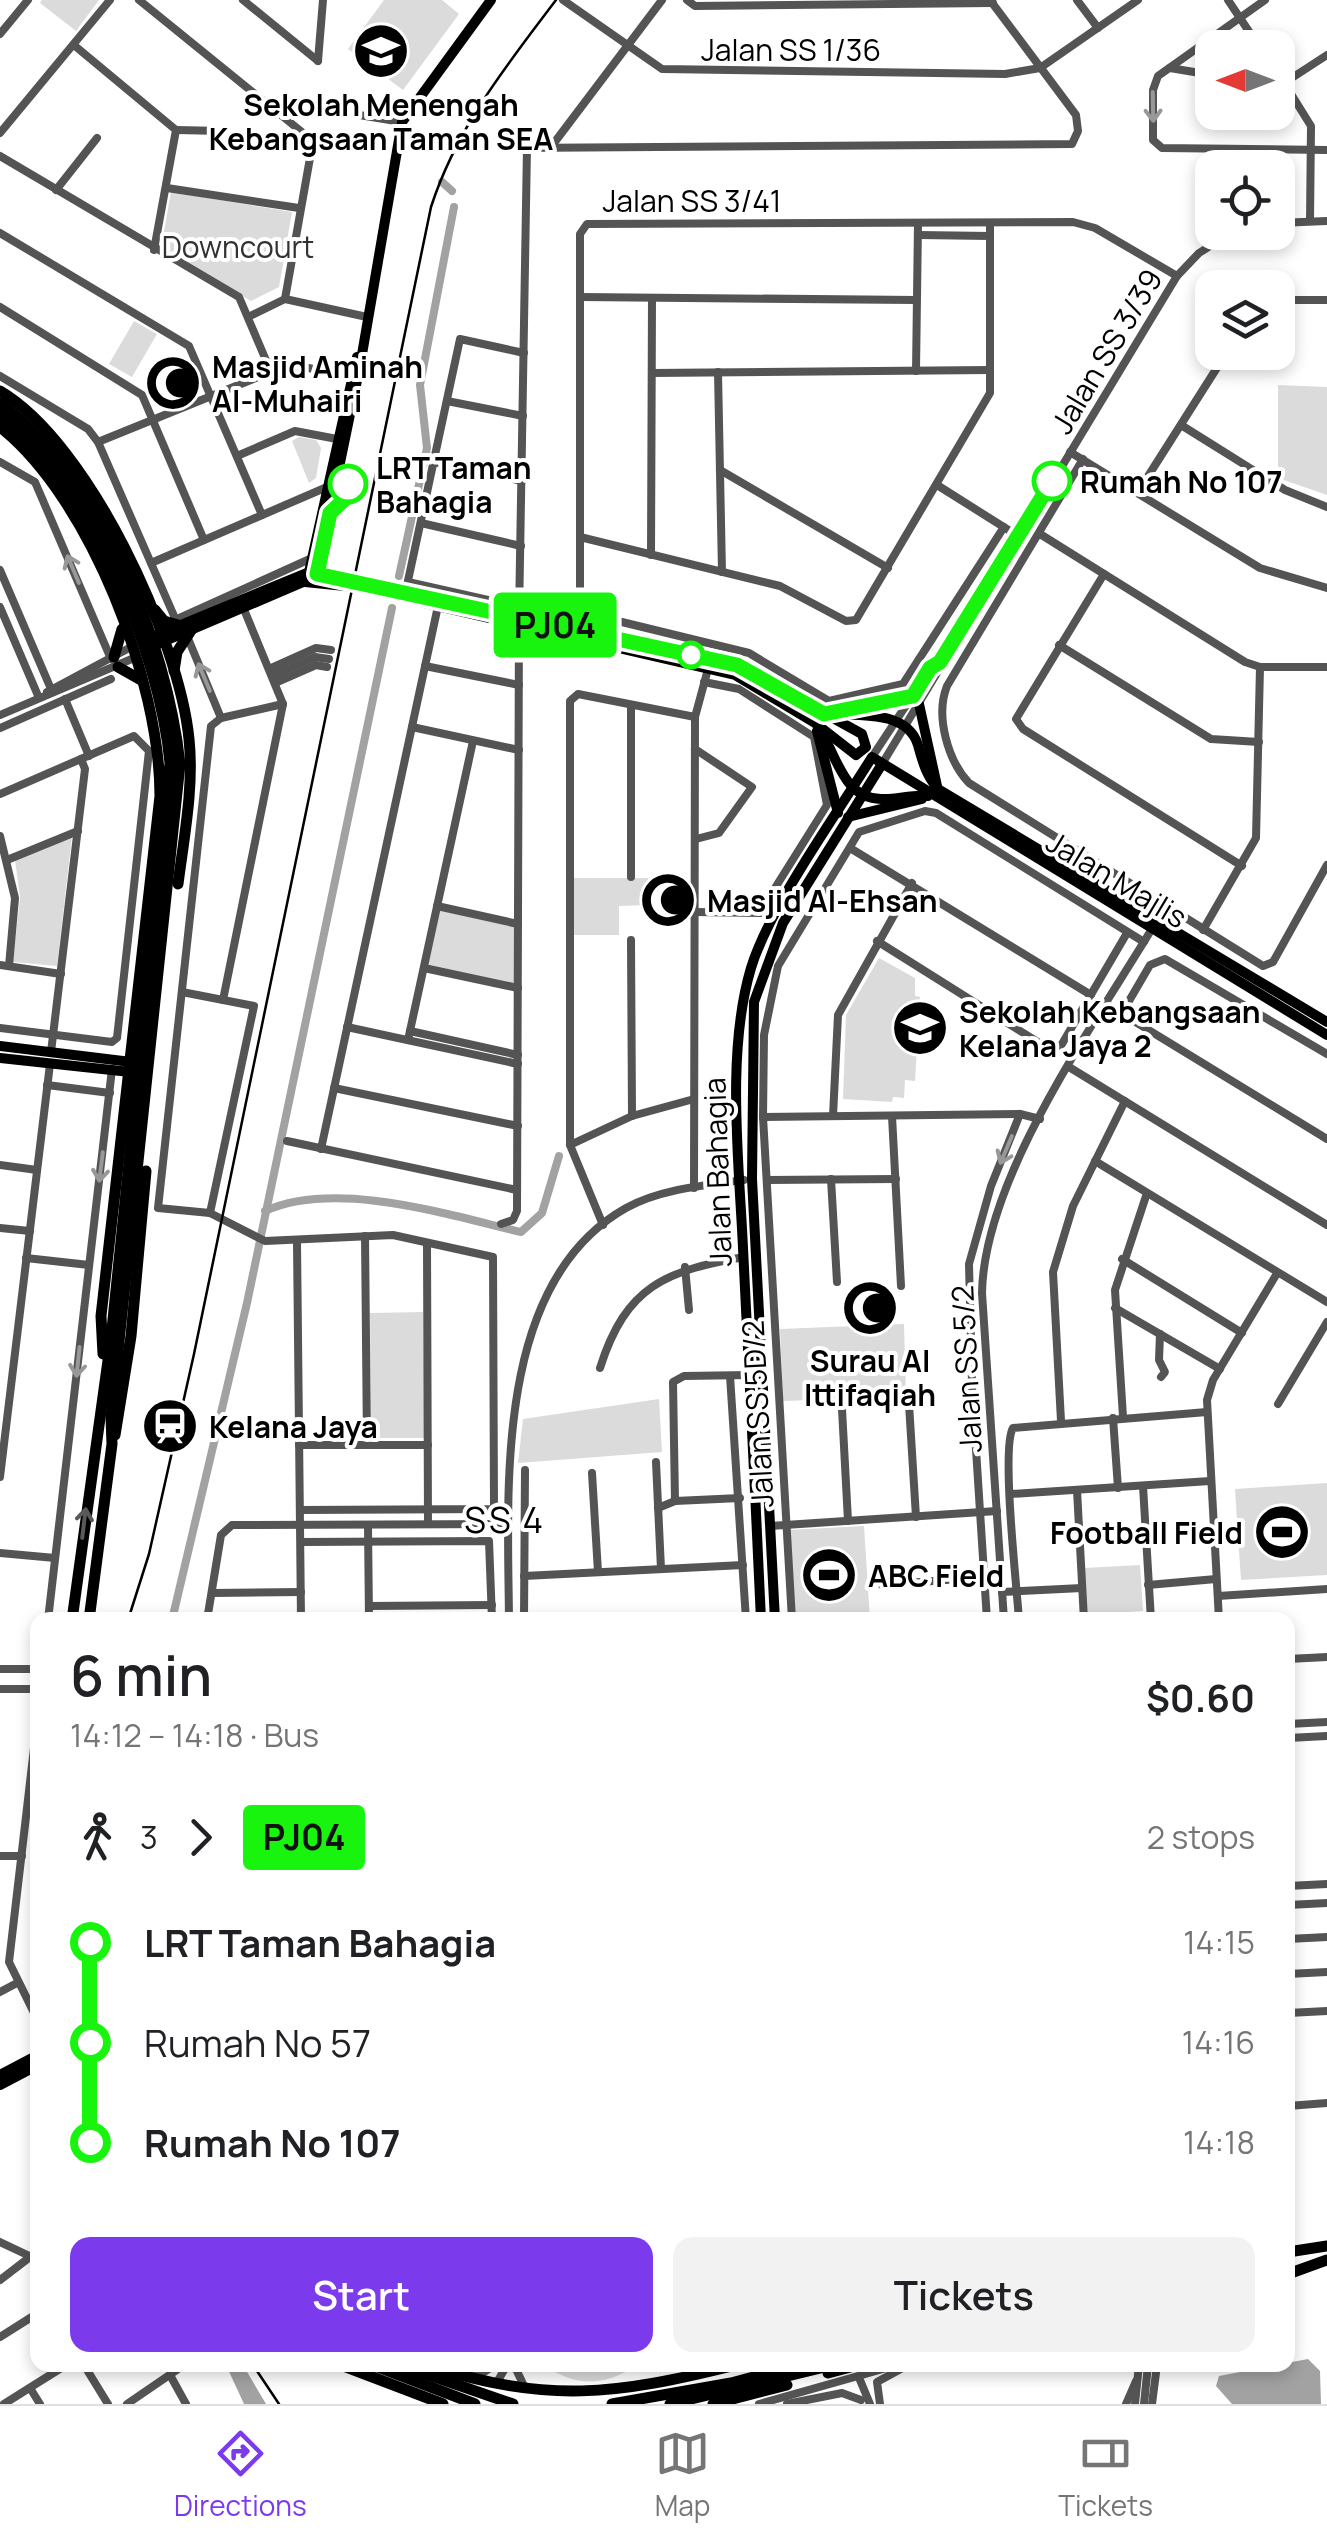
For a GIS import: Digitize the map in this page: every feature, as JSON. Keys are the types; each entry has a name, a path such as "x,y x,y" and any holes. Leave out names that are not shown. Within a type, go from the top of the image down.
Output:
{"highway":[{"path":"0,391 31,414 77,466 115,526 174,675 189,741 189,778 136,1299 89,1612"},
{"path":"0,404 48,444 86,495 165,675 176,723 179,802 73,1612"},
{"path":"0,415 40,449 77,499 140,639 166,724 169,800 139,1172 111,1417 112,1444"},
{"path":"0,427 52,479 74,512 122,624 157,731 160,796 101,1316 104,1368"},
{"path":"146,599 164,622 176,623"},
{"path":"122,624 142,620 146,599"},
{"path":"122,624 121,645 114,661 144,683"},
{"path":"174,675 177,652 190,632"},
{"path":"144,683 156,673 174,675"},
{"path":"1295,2258 1327,2242"},
{"path":"1295,2261 1327,2260"},
{"path":"358,2372 443,2404"},
{"path":"391,2372 475,2404"},
{"path":"420,2372 513,2404"},
{"path":"446,2372 472,2382 554,2396 617,2393 707,2372"},
{"path":"751,2372 760,2401"},
{"path":"612,2404 765,2372"},
{"path":"779,2372 792,2383"},
{"path":"670,2404 805,2372"},
{"path":"713,2404 760,2401 792,2383 832,2372"},
{"path":"682,2378 696,2378 705,2386 700,2400 692,2404"}],"main road":[{"path":"311,576 360,352 402,122 491,0"},
{"path":"311,576 350,377 360,352"},
{"path":"311,576 326,583 438,606 519,616"},
{"path":"160,638 190,632 311,576"},
{"path":"132,653 160,638 176,623 311,576 407,586 742,677 815,724 848,753 863,752 862,734 744,668 656,652"},
{"path":"824,714 916,700 935,793"},
{"path":"824,714 900,724 914,735 935,793"},
{"path":"815,724 837,768 863,796 877,800 935,793"},
{"path":"815,724 843,815 935,793"},
{"name":"Jalan Majlis","path":"877,760 1326,1028"},
{"name":"Jalan Bahagia","path":"761,1612 744,1256 750,1040 763,968 843,815 853,787 877,760"},
{"name":"Jalan Bahagia","path":"774,1612 738,1038 752,963 774,918 843,815 863,796 877,760"},
{"path":"0,1046 50,1058"},
{"path":"0,1058 50,1058 131,1067"},
{"path":"759,1572 772,1572"},
{"path":"0,2076 30,2059"},
{"path":"0,2086 30,2069"}],"street":[{"path":"0,34 28,0"},
{"path":"0,133 110,0"},
{"path":"139,0 313,141 285,299"},
{"path":"243,0 318,61 323,0"},
{"name":"Jalan SS 1/36","path":"563,0 662,70 1005,74 1040,68"},
{"path":"551,147 662,0"},
{"path":"514,148 1072,144 1078,131 1076,116 992,2 737,2 695,6 687,0"},
{"path":"1078,0 1098,28"},
{"path":"1040,68 1138,0"},
{"path":"1228,0 1248,30"},
{"path":"1265,0 1158,76 1152,90 1156,145 1327,150"},
{"path":"75,46 176,130 223,131"},
{"path":"1295,76 1327,55"},
{"path":"1170,68 1195,72"},
{"path":"1295,101 1311,126 1310,221"},
{"path":"353,114 402,122"},
{"path":"154,250 176,130"},
{"path":"56,190 97,138"},
{"path":"501,1224 513,1220 518,1190 519,616 528,148"},
{"path":"0,156 239,297 272,372"},
{"path":"168,188 299,208"},
{"path":"1312,188 1316,210 1327,220"},
{"path":"1295,222 1327,220"},
{"path":"916,371 918,222"},
{"name":"Jalan SS 3/41","path":"661,632 584,613 580,602 580,234 586,224 1072,222 1095,228 1177,276"},
{"path":"580,537 780,586 850,622 859,618 990,393 990,224"},
{"path":"0,233 189,346 262,514"},
{"path":"918,235 990,236"},
{"name":"Jalan SS 3/39","path":"877,760 916,700 930,668 940,662 1177,276 1204,250"},
{"path":"580,297 916,300"},
{"path":"652,298 652,555"},
{"path":"248,316 285,299 367,316"},
{"path":"1295,300 1327,300"},
{"path":"0,306 142,395 204,540"},
{"path":"407,586 460,340 524,353"},
{"path":"98,442 290,364 350,377"},
{"path":"652,373 990,370"},
{"path":"1138,492 1215,370"},
{"path":"718,372 722,572"},
{"path":"0,376 88,429 98,442 176,623 312,558"},
{"path":"447,401 523,416"},
{"path":"1180,425 1285,490 1327,507"},
{"path":"237,456 295,430 337,439"},
{"path":"1070,452 1260,568 1327,588"},
{"path":"1083,460 943,695 942,712 957,770 970,783 1263,966 1270,964 1327,866"},
{"path":"0,462 35,482 114,661"},
{"path":"434,462 522,481"},
{"path":"720,470 888,568"},
{"path":"937,485 1018,536"},
{"path":"151,563 327,487"},
{"path":"420,523 520,546"},
{"path":"656,652 661,632 749,653 829,700 903,684 1004,527"},
{"path":"1040,534 1260,668 1327,667"},
{"path":"0,570 51,690"},
{"path":"1104,574 1016,719 1022,729 1242,866"},
{"path":"321,1149 438,606"},
{"path":"0,607 39,698"},
{"path":"223,1000 283,704 243,608"},
{"path":"190,632 221,718"},
{"path":"1059,646 1212,739 1258,742"},
{"path":"316,648 329,659 316,665 272,676 316,648"},
{"path":"39,698 132,653"},
{"path":"0,715 114,661"},
{"path":"425,666 519,685"},
{"path":"694,1188 695,718 708,668"},
{"path":"1203,930 1242,866 1258,827 1260,668"},
{"path":"0,728 111,680"},
{"path":"704,682 739,689 810,733 817,752 827,804 760,912"},
{"path":"603,1224 570,1144 570,701 578,694 695,718"},
{"path":"0,1477 85,769 85,757 65,699"},
{"path":"283,704 221,718 211,726 156,1204 163,1212 210,1213 265,1240 297,1242 393,1235 493,1257 494,1509 300,1510"},
{"path":"631,706 631,877"},
{"path":"412,727 518,750"},
{"path":"0,794 134,736 149,750 117,1038 112,1042 0,1028"},
{"path":"409,1036 474,740"},
{"path":"695,749 752,787 719,833 696,838"},
{"name":"Jalan SS 5D/2","path":"791,1612 763,1118 764,1035 778,966 864,828 925,811 936,814 1127,933"},
{"path":"6,860 78,830"},
{"path":"0,836 16,898 5,966 60,974"},
{"path":"850,848 1091,995"},
{"path":"833,1116 838,1015 912,884"},
{"path":"437,906 518,924"},
{"path":"694,912 760,912 774,918"},
{"name":"Jalan SS 5/2","path":"1003,1612 983,1274 1002,1202 1040,1118 1155,924"},
{"path":"877,941 1052,1051 1062,1044 1127,933 1144,942"},
{"path":"631,940 632,1116"},
{"path":"1122,1013 1150,965 1165,960 1327,1054"},
{"path":"424,968 518,988"},
{"path":"182,992 254,1006 210,1213"},
{"path":"1106,1004 1327,1139"},
{"path":"347,1027 518,1059"},
{"path":"49,1612 113,1065"},
{"path":"1069,1067 1327,1226"},
{"path":"47,1085 110,1093"},
{"path":"334,1088 518,1126"},
{"path":"570,1144 632,1116 694,1099"},
{"path":"1060,1421 1053,1272 1073,1206 1124,1102"},
{"path":"763,1118 1020,1114 1040,1118"},
{"path":"986,1612 968,1264 991,1186 1020,1114"},
{"path":"892,1116 900,1286"},
{"path":"287,1141 518,1190"},
{"path":"1094,1162 1276,1275 1327,1302"},
{"path":"0,1165 37,1170"},
{"path":"831,1179 837,1282"},
{"path":"767,1180 896,1179"},
{"path":"509,1612 510,1453 528,1341 568,1263 603,1224 640,1201 746,1180"},
{"path":"1118,1488 1115,1308 1122,1259 1146,1196"},
{"path":"0,1228 30,1231"},
{"path":"365,1236 367,1445"},
{"path":"297,1242 302,1612"},
{"path":"427,1243 428,1524"},
{"path":"600,1368 615,1329 645,1289 685,1267 744,1256"},
{"path":"26,1258 89,1265"},
{"path":"1122,1259 1242,1332"},
{"path":"685,1267 689,1310"},
{"path":"1219,1612 1207,1412 1210,1390 1276,1275"},
{"path":"1115,1308 1220,1369"},
{"path":"1278,1404 1327,1322"},
{"path":"1160,1334 1158,1360 1165,1372 1161,1378"},
{"path":"676,1501 673,1382 684,1376 749,1375"},
{"path":"730,1376 746,1612"},
{"path":"909,1404 916,1516"},
{"path":"842,1409 848,1521"},
{"path":"1019,1612 1008,1434 1020,1425 1207,1412"},
{"path":"300,1446 428,1445"},
{"path":"656,1462 661,1569"},
{"path":"524,1470 524,1612"},
{"path":"592,1473 598,1572"},
{"path":"1011,1494 1210,1481"},
{"path":"1144,1486 1150,1612"},
{"path":"1077,1490 1084,1612"},
{"path":"658,1508 676,1501 740,1498"},
{"path":"770,1526 996,1511"},
{"path":"209,1612 216,1593 222,1535 232,1524 508,1524"},
{"path":"368,1525 368,1612"},
{"path":"300,1542 484,1540 492,1544 492,1612"},
{"path":"0,1553 55,1558"},
{"path":"524,1576 743,1565"},
{"path":"882,1585 984,1578"},
{"path":"1148,1584 1216,1579"},
{"path":"1002,1592 1082,1588"},
{"path":"1218,1596 1327,1588"},
{"path":"216,1593 301,1592"},
{"path":"368,1606 492,1605"},
{"path":"1295,1658 1327,1656"},
{"path":"0,1669 30,1670"},
{"path":"0,1690 30,1689"},
{"path":"1295,1724 1327,1722"},
{"path":"1295,1738 1327,1736"},
{"path":"30,1785 9,1962 30,2007"},
{"path":"0,1856 22,1856"},
{"path":"1295,1886 1327,1884"},
{"path":"1295,1905 1327,1903"},
{"path":"0,1914 14,1914"},
{"path":"1295,1939 1327,1938"},
{"path":"1295,1974 1327,1972"},
{"path":"0,1992 17,1983"},
{"path":"1295,2013 1327,2011"},
{"path":"1295,2105 1327,2103"},
{"path":"0,2242 30,2256"},
{"path":"0,2280 30,2261"},
{"path":"0,2337 30,2317"},
{"path":"4,2404 55,2372"},
{"path":"88,2372 108,2404"},
{"path":"127,2404 174,2372"},
{"path":"472,2382 497,2384 505,2372"},
{"path":"515,2372 526,2388 554,2396"},
{"path":"760,2401 870,2372"},
{"path":"882,2404 876,2384 893,2372"},
{"path":"1135,2404 1139,2372"},
{"path":"1144,2404 1147,2372"},
{"path":"1152,2404 1156,2372"},
{"path":"170,2375 186,2404"},
{"path":"1126,2404 1138,2378"},
{"path":"864,2403 857,2385 881,2397 882,2404"},
{"path":"30,2388 40,2404"},
{"path":"787,2404 842,2393 864,2403"}],"green space":[{"path":"99,0 76,31 40,3"},
{"path":"384,0 442,0 459,14 403,90 348,49"},
{"name":"Downcourt","path":"171,192 292,212 279,287 251,301 161,248"},
{"path":"134,321 157,334 132,377 109,364"},
{"path":"1278,385 1327,387 1327,495 1278,478"},
{"path":"299,437 316,440 321,448 316,478 309,483 292,441"},
{"path":"72,836 57,966 13,962 20,897 15,860"},
{"path":"574,878 648,878 648,905 619,906 619,935 573,935"},
{"path":"438,910 515,927 515,985 427,967"},
{"path":"879,958 915,978 915,996 920,997 915,1081 905,1080 904,1098 893,1097 892,1102 843,1099 846,1015"},
{"path":"423,1312 425,1438 371,1438 370,1313"},
{"path":"904,1324 906,1397 783,1401 780,1329"},
{"path":"659,1399 662,1452 518,1463 523,1419"},
{"name":"Football Field","path":"1327,1483 1327,1575 1241,1580 1235,1489"},
{"name":"ABC Field","path":"864,1526 869,1612 793,1612 788,1530"},
{"path":"1140,1565 1143,1611 1087,1612 1084,1568"},
{"path":"555,2372 625,2372 590,2382"}],"shaded area":[{"path":"1308,2359 1320,2371 1321,2404 1232,2404 1216,2386 1219,2376 1240,2372 1295,2372 1295,2361"},
{"path":"229,2372 247,2372 266,2404 244,2404"}],"waterway":[{"path":"442,182 452,191"},
{"path":"399,576 427,448 420,385 454,207"},
{"path":"174,1612 247,1303 392,608"},
{"path":"265,1211 293,1202 358,1199 427,1209 521,1232 542,1213 559,1156"}],"tram line":[{"path":"131,1612 149,1554 194,1354 431,207 469,124 501,73 556,0"},
{"path":"258,2372 279,2404"}],"bus line":[{"name":"PJ04","path":"348,484 346,498 330,513 317,574 406,590 737,665 824,714 913,696 930,668 940,662 1052,481"}],"place":[{"name":"Sekolah Menengah Kebangsaan Taman SEA","path":"381,51"},
{"name":"Masjid Aminah Al-Muhairi","path":"173,383"},
{"name":"Rumah No 107","path":"1052,481"},
{"name":"LRT Taman Bahagia","path":"348,484"},
{"name":"Masjid Al-Ehsan","path":"668,900"},
{"name":"Sekolah Kebangsaan Kelana Jaya 2","path":"920,1028"},
{"name":"Surau Al Ittifaqiah","path":"870,1308"},
{"name":"Kelana Jaya","path":"170,1426"},
{"name":"Football Field","path":"1282,1532"},
{"name":"ABC Field","path":"829,1575"}],"district":[{"name":"SS 4","path":"505,1520"}]}
